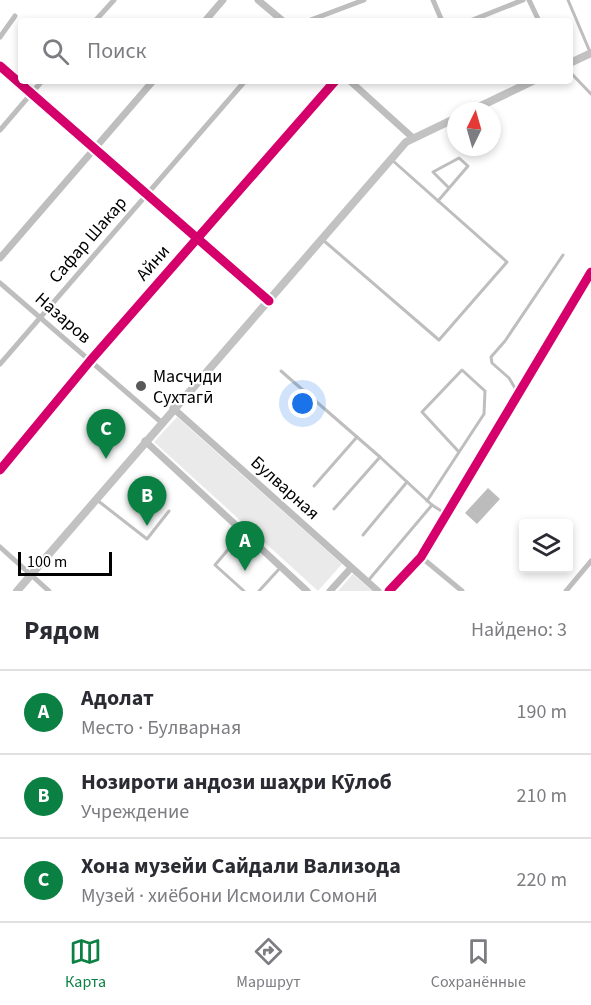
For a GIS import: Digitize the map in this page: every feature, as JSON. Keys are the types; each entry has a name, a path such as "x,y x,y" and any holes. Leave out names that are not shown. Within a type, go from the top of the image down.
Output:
{"main road":[{"path":"573,62 591,53"},
{"path":"489,102 527,84"},
{"path":"17,591 173,408 406,142 447,122"}],"street":[{"path":"98,18 114,0"},
{"path":"208,18 223,0"},
{"path":"258,0 279,18"},
{"path":"316,18 364,0"},
{"path":"433,0 441,18"},
{"path":"478,18 523,0"},
{"path":"529,0 538,18"},
{"path":"0,37 15,16"},
{"path":"0,66 18,81"},
{"path":"21,84 269,301"},
{"path":"0,130 40,84"},
{"path":"0,258 150,84"},
{"name":"Сафар Шакар","path":"0,364 241,84"},
{"name":"Айни","path":"0,470 90,361 332,84"},
{"path":"353,84 413,138"},
{"path":"389,591 421,557 591,273"},
{"name":"Назаров","path":"0,283 161,423"},
{"name":"Булварная","path":"173,408 378,591"},
{"path":"145,441 307,591"},
{"path":"0,547 49,591"},
{"path":"421,557 462,591"},
{"path":"566,591 591,561"},
{"path":"330,591 351,568"}],"lane":[{"path":"568,0 591,53"},
{"path":"573,75 591,94"},
{"path":"438,201 468,166 459,158 433,172 449,188"},
{"path":"322,239 439,340 507,262 391,159"},
{"path":"518,395 516,386 492,363 491,357 505,341 563,255"},
{"path":"427,501 484,414 486,399 480,384 462,370 422,412 459,452"},
{"path":"281,371 427,501 446,514"},
{"path":"314,486 357,437"},
{"path":"334,509 380,457"},
{"path":"363,535 407,482"},
{"path":"96,499 147,539 169,511"},
{"path":"367,582 432,505"},
{"path":"243,532 215,566 244,591"},
{"path":"259,591 281,567"}],"shaded area":[{"path":"177,417 342,564 318,591 154,442"},
{"path":"488,488 500,499 477,524 465,513"},
{"path":"353,574 372,591 338,591"}],"cycle path":[{"path":"0,66 18,82"},
{"path":"21,84 269,301"},
{"path":"0,470 90,361 332,84"},
{"path":"389,591 421,557 591,272"}],"place":[{"name":"Масҷиди Сухтагӣ","path":"141,386"},
{"name":"Хона музейи Сайдали Вализода","path":"106,459"},
{"name":"Нозироти андози шаҳри Кӯлоб","path":"147,526"},
{"name":"Адолат","path":"245,571"}]}
